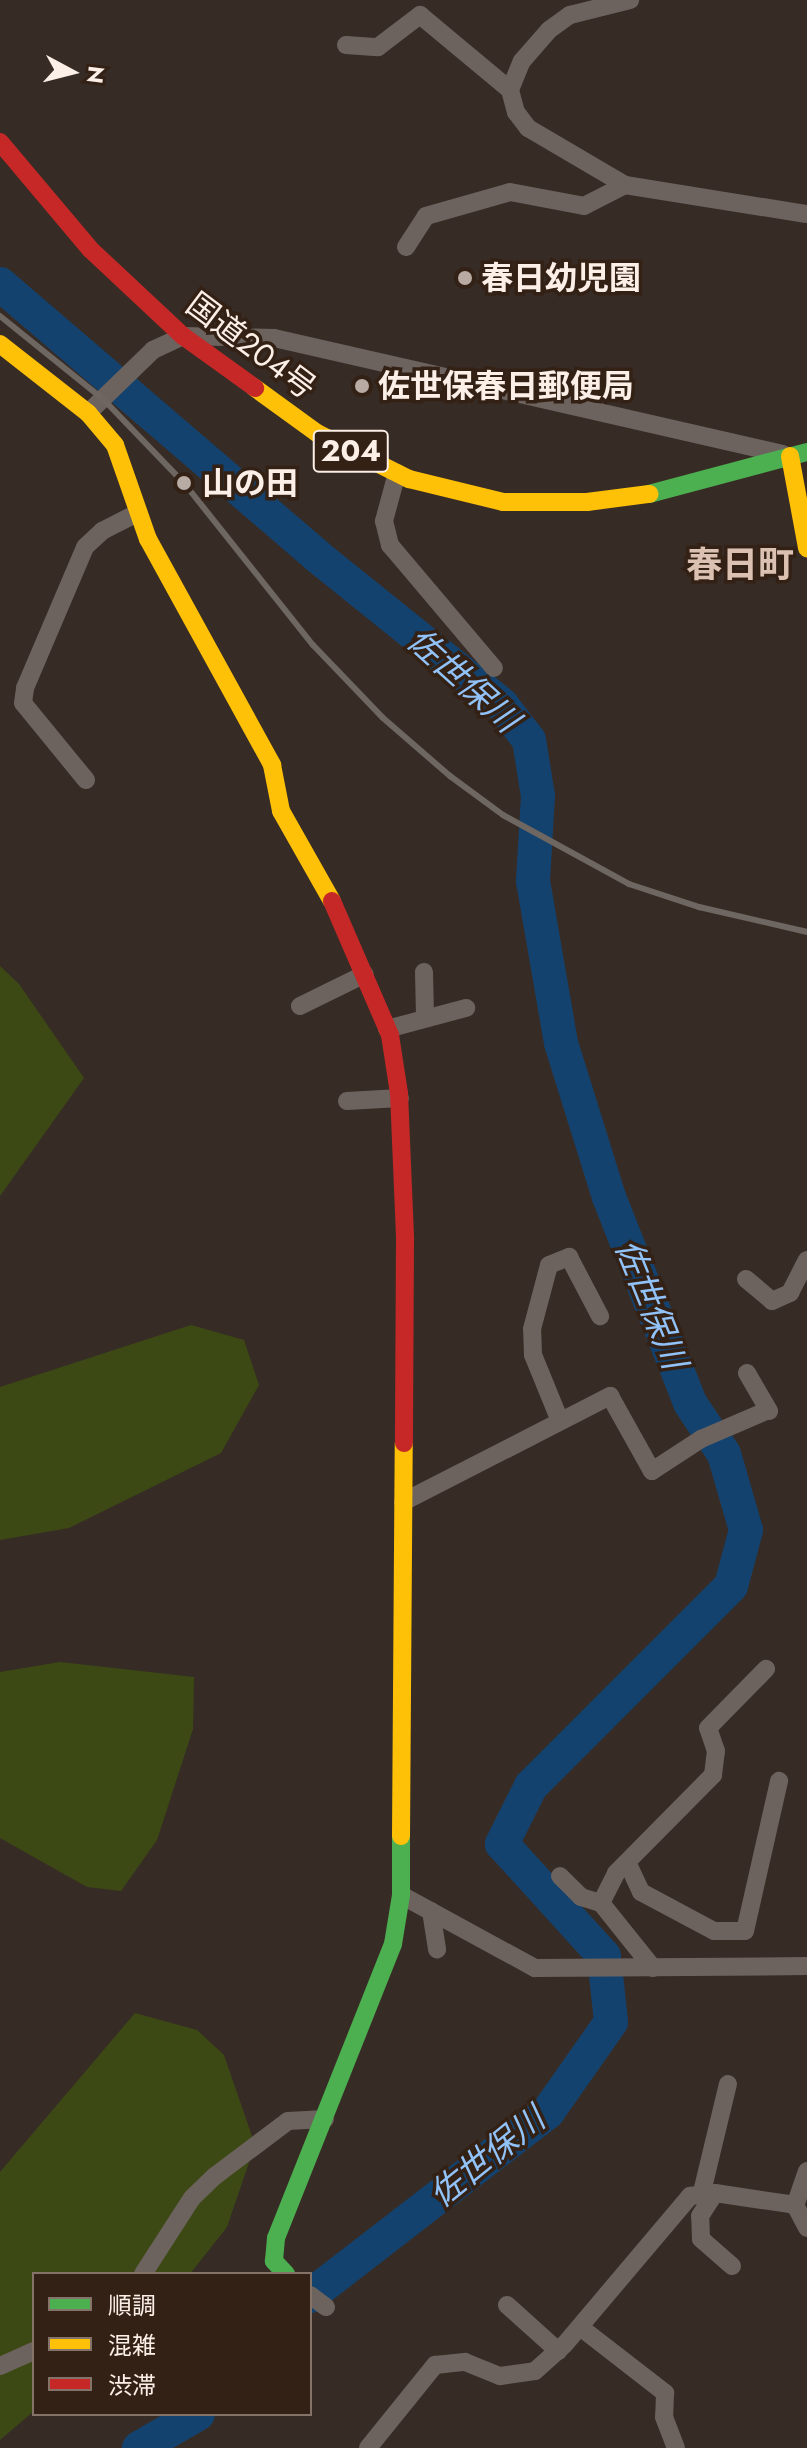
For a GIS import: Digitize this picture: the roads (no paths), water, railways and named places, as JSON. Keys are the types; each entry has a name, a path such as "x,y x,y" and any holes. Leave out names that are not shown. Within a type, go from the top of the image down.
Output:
{"main road":[{"name":"国道204号","path":"0,142 91,250 183,336 317,433 397,473 503,502 587,502 659,493 799,454"},
{"path":"0,344 88,413 115,445 136,514 272,765 281,811 340,915 387,1029 400,1098 403,1502 401,1895 393,1944 276,2238 274,2261 284,2272"},
{"path":"799,454 807,548"}],"street":[{"path":"510,90 522,61 549,30 570,15 630,0"},
{"path":"346,45 378,47 420,15 510,90 516,112 528,128 625,185 807,214"},
{"path":"406,247 426,216 510,192 584,206 625,185"},
{"path":"88,413 153,350 183,336 274,338 799,454"},
{"path":"397,473 384,521 390,545 494,668"},
{"path":"85,770 23,703 25,688 85,547 102,531 136,514"},
{"path":"424,972 425,1016"},
{"path":"308,1007 365,974"},
{"path":"387,1029 425,1016 466,1008"},
{"path":"347,1101 400,1098"},
{"path":"560,1421 533,1355 532,1329 549,1265 569,1257 600,1316"},
{"path":"746,1279 772,1301 790,1293 807,1260"},
{"path":"403,1502 610,1396 652,1471 701,1439 767,1411 747,1373"},
{"path":"601,1903 616,1873 713,1775 716,1751 708,1728 766,1669"},
{"path":"628,1864 641,1892 714,1931 745,1931 779,1781"},
{"path":"560,1876 581,1897 601,1903 653,1968"},
{"path":"401,1895 535,1968 799,1966 807,1980"},
{"path":"431,1911 437,1950"},
{"path":"728,2084 708,2192 700,2216 701,2239 732,2266"},
{"path":"144,2272 192,2198 215,2176 288,2121 325,2119"},
{"path":"807,2171 795,2205 807,2228"},
{"path":"368,2448 435,2365 465,2362 500,2376 535,2371 580,2327 675,2212 708,2192 795,2205"},
{"path":"312,2296 326,2307"},
{"path":"507,2305 558,2351"},
{"path":"580,2327 665,2393 664,2417 676,2448"},
{"path":"0,2366 32,2352"}],"waterway":[{"name":"佐世保川","path":"0,284 317,556 502,705 529,740 538,796 533,881 561,1043 609,1197 690,1403 724,1454 746,1530 731,1586 531,1786 502,1844 604,1956 611,2022 548,2112 312,2294"},
{"name":"佐世保川","path":"139,2448 195,2416"}],"railway":[{"path":"0,316 104,400 184,483 313,645 383,718 450,776 503,815 629,884 699,907 807,932"}],"place":[{"name":"春日幼児園","path":"465,278"},
{"name":"佐世保春日郵便局","path":"362,386"},
{"name":"山の田","path":"184,483"}],"district":[{"name":"春日町","path":"740,565"}]}
